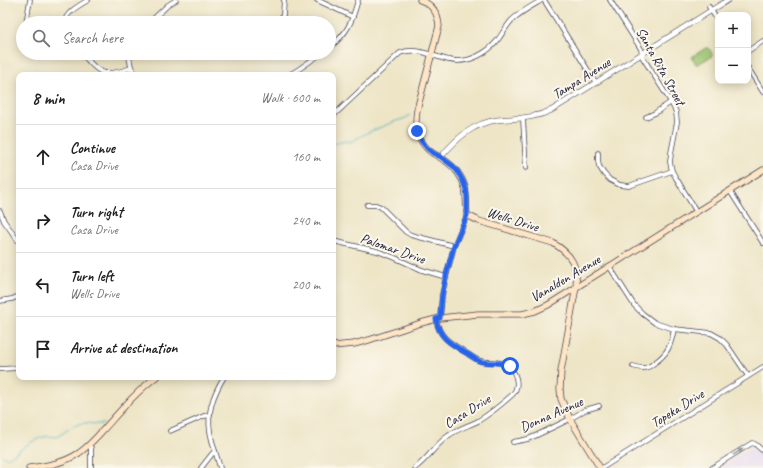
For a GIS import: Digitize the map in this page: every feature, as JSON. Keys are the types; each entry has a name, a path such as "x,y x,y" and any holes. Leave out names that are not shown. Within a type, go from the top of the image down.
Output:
{"main road":[{"name":"Wells Drive","path":"420,0 430,5 436,13 438,18 438,30 417,110 417,131 422,142 427,148 453,166 458,172 466,189 467,215 479,221 552,243 563,249 573,263 577,280 561,371 561,399 570,419 601,468"},
{"name":"Vanalden Avenue","path":"336,346 354,344 438,319 478,314 522,314 536,311 548,305 763,170"},
{"path":"29,468 44,467 61,462 79,453 89,445 140,390 152,380"}],"street":[{"path":"27,16 30,0"},
{"path":"67,16 88,0"},
{"path":"156,16 176,0"},
{"path":"282,16 284,0"},
{"path":"317,0 353,17"},
{"path":"336,42 347,30 358,0"},
{"path":"336,113 400,53 413,51 432,54 448,60 457,61 480,55 489,49 518,15 543,0 596,83"},
{"name":"Santa Rita Street","path":"610,0 641,49 643,58 676,112 677,122 670,162 672,171 696,211"},
{"name":"Tampa Avenue","path":"441,157 458,138 474,127 496,120 522,119 540,115 552,110 642,54 710,9 728,0"},
{"path":"710,9 715,16"},
{"path":"751,49 763,41"},
{"path":"87,60 95,68 102,72"},
{"path":"129,60 133,72"},
{"path":"294,72 312,60"},
{"path":"117,72 131,68"},
{"path":"751,73 763,92"},
{"path":"646,116 655,113 671,102"},
{"path":"522,119 526,168"},
{"path":"598,153 599,166 604,174 610,180 620,185 629,186 672,171"},
{"path":"730,191 763,243"},
{"path":"367,205 381,206 406,232 411,235 454,246"},
{"path":"0,211 4,221 16,238"},
{"name":"Casa Drive","path":"415,468 428,457 443,440 459,429 485,416 513,394 516,386 517,381 510,366 499,362 479,361 450,343 439,330 438,319 446,276 454,246 467,215"},
{"name":"Palomar Drive","path":"336,242 377,251 422,270 446,276"},
{"path":"609,266 634,305 643,314 655,323 674,330 710,333 720,338 727,344 748,376"},
{"path":"0,301 16,297"},
{"path":"633,366 642,368 647,367 662,357 668,349 674,330"},
{"name":"Topeka Drive","path":"601,468 763,367"},
{"path":"0,369 16,368"},
{"path":"220,468 209,422 213,400 222,380"},
{"name":"Donna Avenue","path":"513,442 528,439 570,419 585,410 599,406"},
{"path":"170,431 204,416 210,415"},
{"path":"712,468 752,443 763,451"},
{"path":"89,445 91,448 91,468"},
{"path":"201,468 215,451"}],"shaded area":[{"path":"750,448 754,448 763,456 763,468 718,468"}],"green space":[{"path":"706,48 709,48 712,56 696,64 692,59 693,56"}],"waterway":[{"path":"336,143 346,141 350,142 369,132 406,118 410,115"},
{"path":"3,456 7,458 42,437 57,437 70,428 81,423 104,424"}],"route":[{"path":"417,131 422,142 427,148 453,166 458,172 466,189 467,197 467,215 454,246 442,295 440,318 436,319 439,330 450,343 479,361 499,362 510,366"}]}
